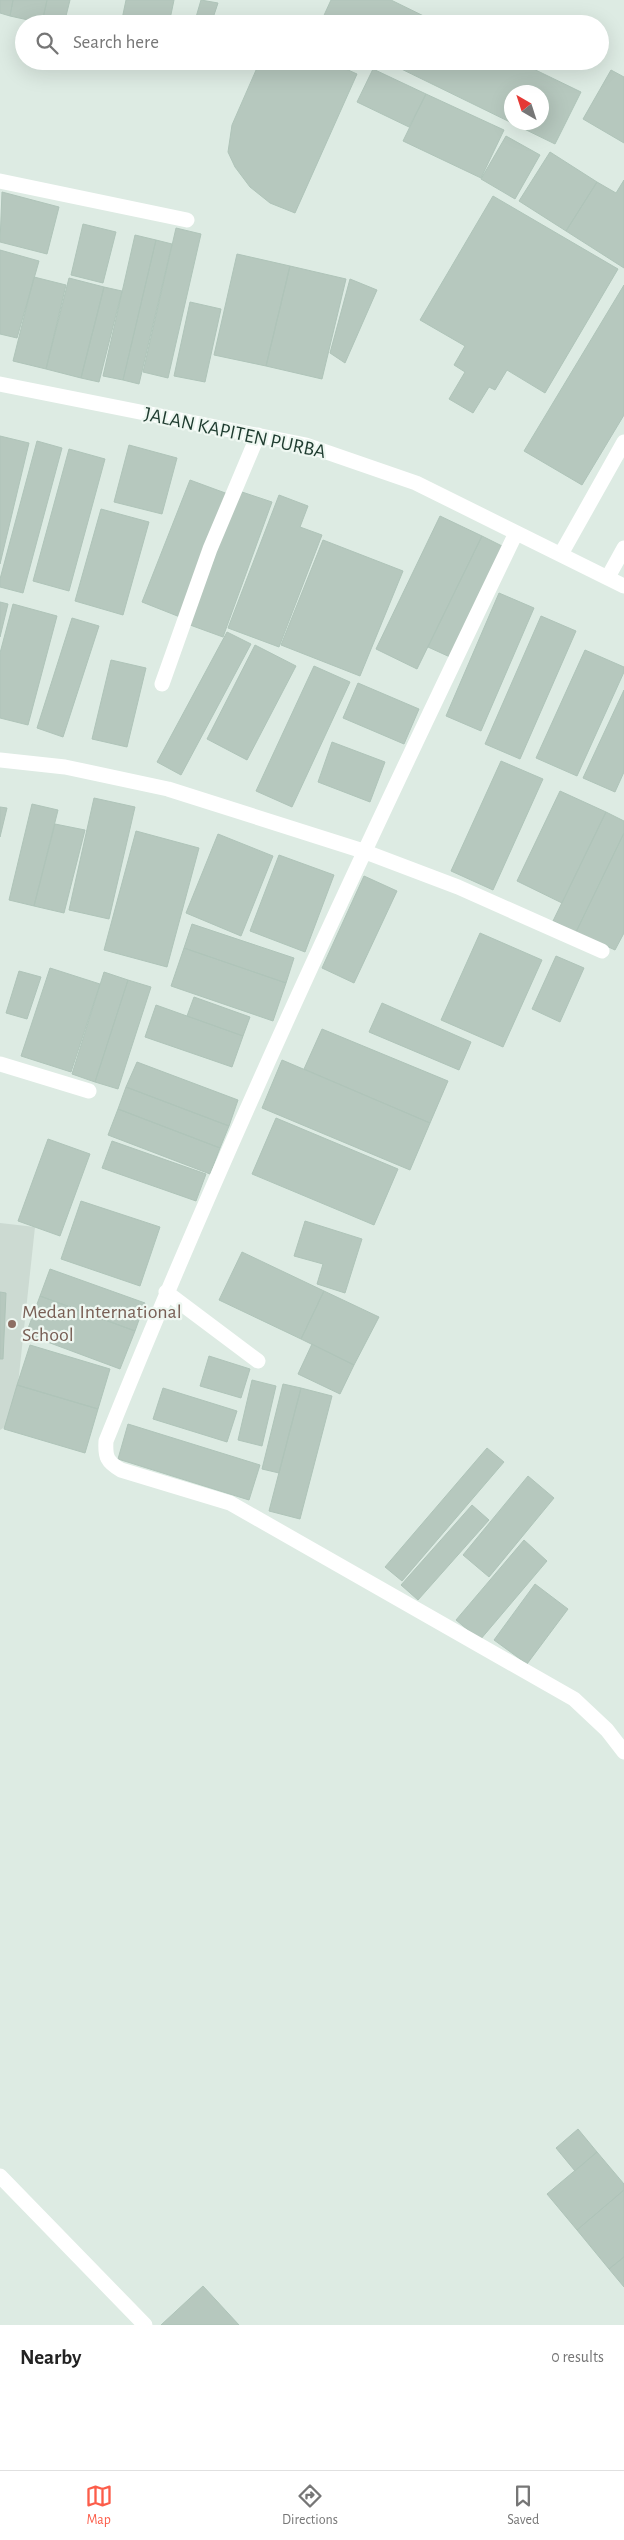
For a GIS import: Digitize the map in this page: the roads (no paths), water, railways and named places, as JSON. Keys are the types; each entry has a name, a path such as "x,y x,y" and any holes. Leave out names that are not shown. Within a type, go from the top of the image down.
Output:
{"street":[{"path":"0,181 187,220"},
{"name":"JALAN KAPITEN PURBA","path":"0,384 306,445 416,483 624,586"},
{"path":"162,684 210,549 258,435"},
{"path":"560,554 624,442"},
{"path":"516,533 363,851 166,1292 106,1441 105,1455 110,1464 121,1470 230,1503 574,1699 607,1730 624,1752"},
{"path":"608,577 624,548"},
{"path":"0,760 65,767 168,789 363,851 458,887 602,951"},
{"path":"0,1064 88,1091"},
{"path":"166,1292 258,1361"},
{"path":"0,2176 145,2325"}],"place":[{"name":"Medan International School","path":"12,1324"}]}
